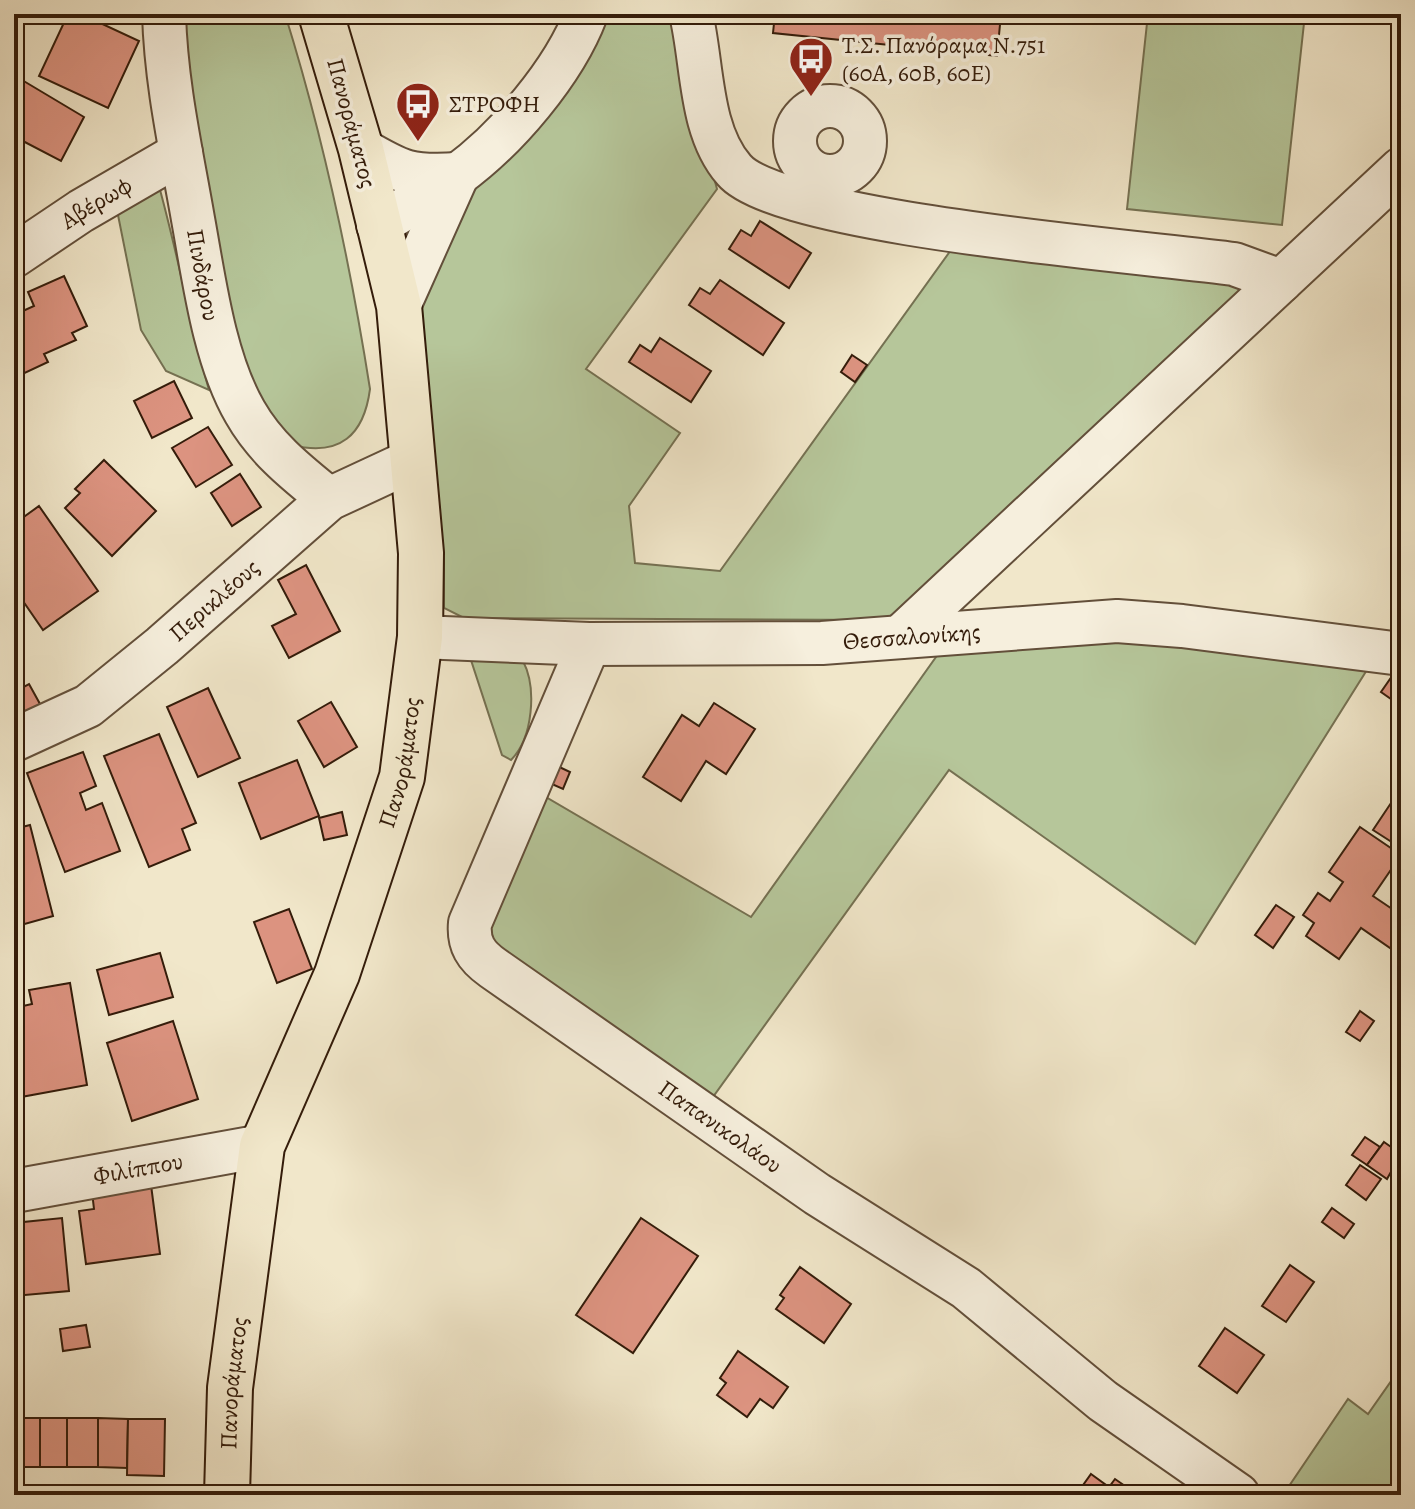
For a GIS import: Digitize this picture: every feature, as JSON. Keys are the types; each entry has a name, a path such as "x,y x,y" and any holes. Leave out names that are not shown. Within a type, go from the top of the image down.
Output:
{"main road":[{"name":"Πανοράματος","path":"227,1495 230,1388 262,1146 337,974 402,777 420,637 421,553 399,306 361,149 321,14"}],"street":[{"name":"Πινδάρου","path":"164,14 169,88 209,301 236,394 252,424 273,450 329,499"},
{"path":"378,225 458,174 555,76 573,47 586,14"},
{"path":"691,14 715,142 736,173 799,183 866,216 974,233 1234,264 1281,281"},
{"path":"361,149 396,170 418,177 458,174"},
{"name":"Αβέρωφ","path":"14,256 81,211 181,153"},
{"path":"900,637 1401,169"},
{"path":"399,306 458,174"},
{"name":"Περικλέους","path":"14,740 88,706 162,646 329,499 413,460"},
{"name":"Θεσσαλονίκης","path":"420,637 589,644 822,643 1117,621 1182,626 1401,654"},
{"name":"Παπανικολάου","path":"589,644 470,923 469,938 475,952 493,968 817,1194 966,1288 1103,1401 1238,1495"},
{"name":"Φιλίππου","path":"14,1191 262,1146"}],"green space":[{"path":"179,14 285,14 312,106 334,200 370,389 362,419 347,439 336,445 309,448 292,445 240,380"},
{"path":"600,14 670,14 717,189 586,369 680,433 629,506 635,563 720,571 956,243 1240,284 1247,296 900,615 886,620 464,618 444,608 444,563 432,433 413,305 466,178"},
{"path":"1148,14 1305,14 1282,225 1127,209"},
{"path":"157,179 209,390 166,371 141,330 115,200"},
{"path":"1052,635 1370,665 1195,944 949,770 710,1101 489,950 475,923 532,789 751,917 946,643"},
{"path":"470,657 523,661 530,685 530,712 524,739 511,760 502,755"},
{"path":"1401,1367 1401,1495 1283,1495 1348,1399 1368,1414"}],"building":[{"path":"68,14 81,14 139,41 108,108 39,76"},
{"path":"775,14 1001,14 997,56 773,33"},
{"path":"22,80 84,117 61,161 19,139 14,142 14,92"},
{"path":"760,221 811,253 789,288 729,249 741,230 751,236"},
{"path":"64,276 87,326 72,333 76,340 44,354 48,362 14,378 14,315 34,306 28,292"},
{"path":"720,280 784,323 763,355 689,305 700,288 710,294"},
{"path":"660,338 711,371 691,402 629,362 640,345 651,352"},
{"path":"852,355 867,365 855,382 841,372"},
{"path":"174,381 192,418 152,438 134,401"},
{"path":"208,427 232,465 196,487 172,448"},
{"path":"104,460 156,511 112,556 65,508 80,493 75,489"},
{"path":"240,474 261,507 232,526 211,493"},
{"path":"39,506 98,591 43,630 14,588 14,569 23,563 14,549 14,524"},
{"path":"306,565 340,631 289,658 272,626 296,614 278,580"},
{"path":"1397,669 1401,672 1401,706 1381,692"},
{"path":"29,684 40,704 18,718 14,710 14,692"},
{"path":"208,688 240,758 198,777 167,707"},
{"path":"331,702 357,747 324,767 298,721"},
{"path":"714,703 755,729 726,774 706,761 681,801 643,777 682,715 699,726"},
{"path":"159,734 196,823 182,829 190,850 149,867 104,756"},
{"path":"83,752 96,786 80,793 86,810 102,803 120,851 65,872 27,773"},
{"path":"297,760 319,816 261,839 239,783"},
{"path":"553,764 570,772 563,789 545,781"},
{"path":"1391,803 1401,809 1401,848 1373,830"},
{"path":"342,812 347,835 324,840 319,818"},
{"path":"30,825 53,916 14,927 14,829"},
{"path":"1360,827 1401,855 1373,896 1401,915 1401,939 1393,950 1361,928 1339,959 1306,936 1314,923 1303,915 1318,893 1330,901 1343,882 1329,872"},
{"path":"1276,905 1294,917 1273,948 1255,935"},
{"path":"289,909 312,969 277,983 254,922"},
{"path":"160,953 173,997 109,1015 97,970"},
{"path":"70,983 87,1085 21,1097 14,1053 14,1008 32,1004 29,990"},
{"path":"1360,1011 1374,1021 1360,1041 1346,1032"},
{"path":"173,1021 198,1099 132,1121 107,1043"},
{"path":"1365,1137 1380,1147 1367,1165 1352,1155"},
{"path":"1384,1142 1401,1154 1387,1179 1367,1165"},
{"path":"1360,1165 1381,1179 1366,1200 1346,1185"},
{"path":"151,1185 160,1254 86,1264 79,1211 94,1209 92,1192"},
{"path":"1332,1208 1354,1224 1344,1238 1322,1222"},
{"path":"62,1218 69,1291 14,1296 14,1223"},
{"path":"641,1218 698,1256 633,1353 576,1315"},
{"path":"1290,1265 1314,1282 1286,1322 1262,1306"},
{"path":"800,1267 851,1304 824,1343 776,1309 784,1298 780,1295"},
{"path":"86,1325 90,1347 63,1351 60,1329"},
{"path":"1225,1328 1264,1355 1237,1393 1199,1366"},
{"path":"738,1351 788,1387 773,1408 760,1399 747,1417 717,1395 726,1383 720,1378"},
{"path":"14,1418 40,1418 40,1467 14,1467"},
{"path":"40,1418 67,1418 67,1467 40,1467"},
{"path":"67,1418 98,1418 98,1467 67,1467"},
{"path":"98,1418 128,1419 127,1468 98,1467"},
{"path":"128,1419 165,1419 164,1476 127,1475"},
{"path":"1091,1474 1109,1487 1115,1479 1138,1495 1076,1495"}],"place":[{"name":"Τ.Σ. Πανόραμα Ν.751 (60A, 60B, 60E)","path":"811,98"},
{"name":"ΣΤΡΟΦΗ","path":"418,143"}]}
